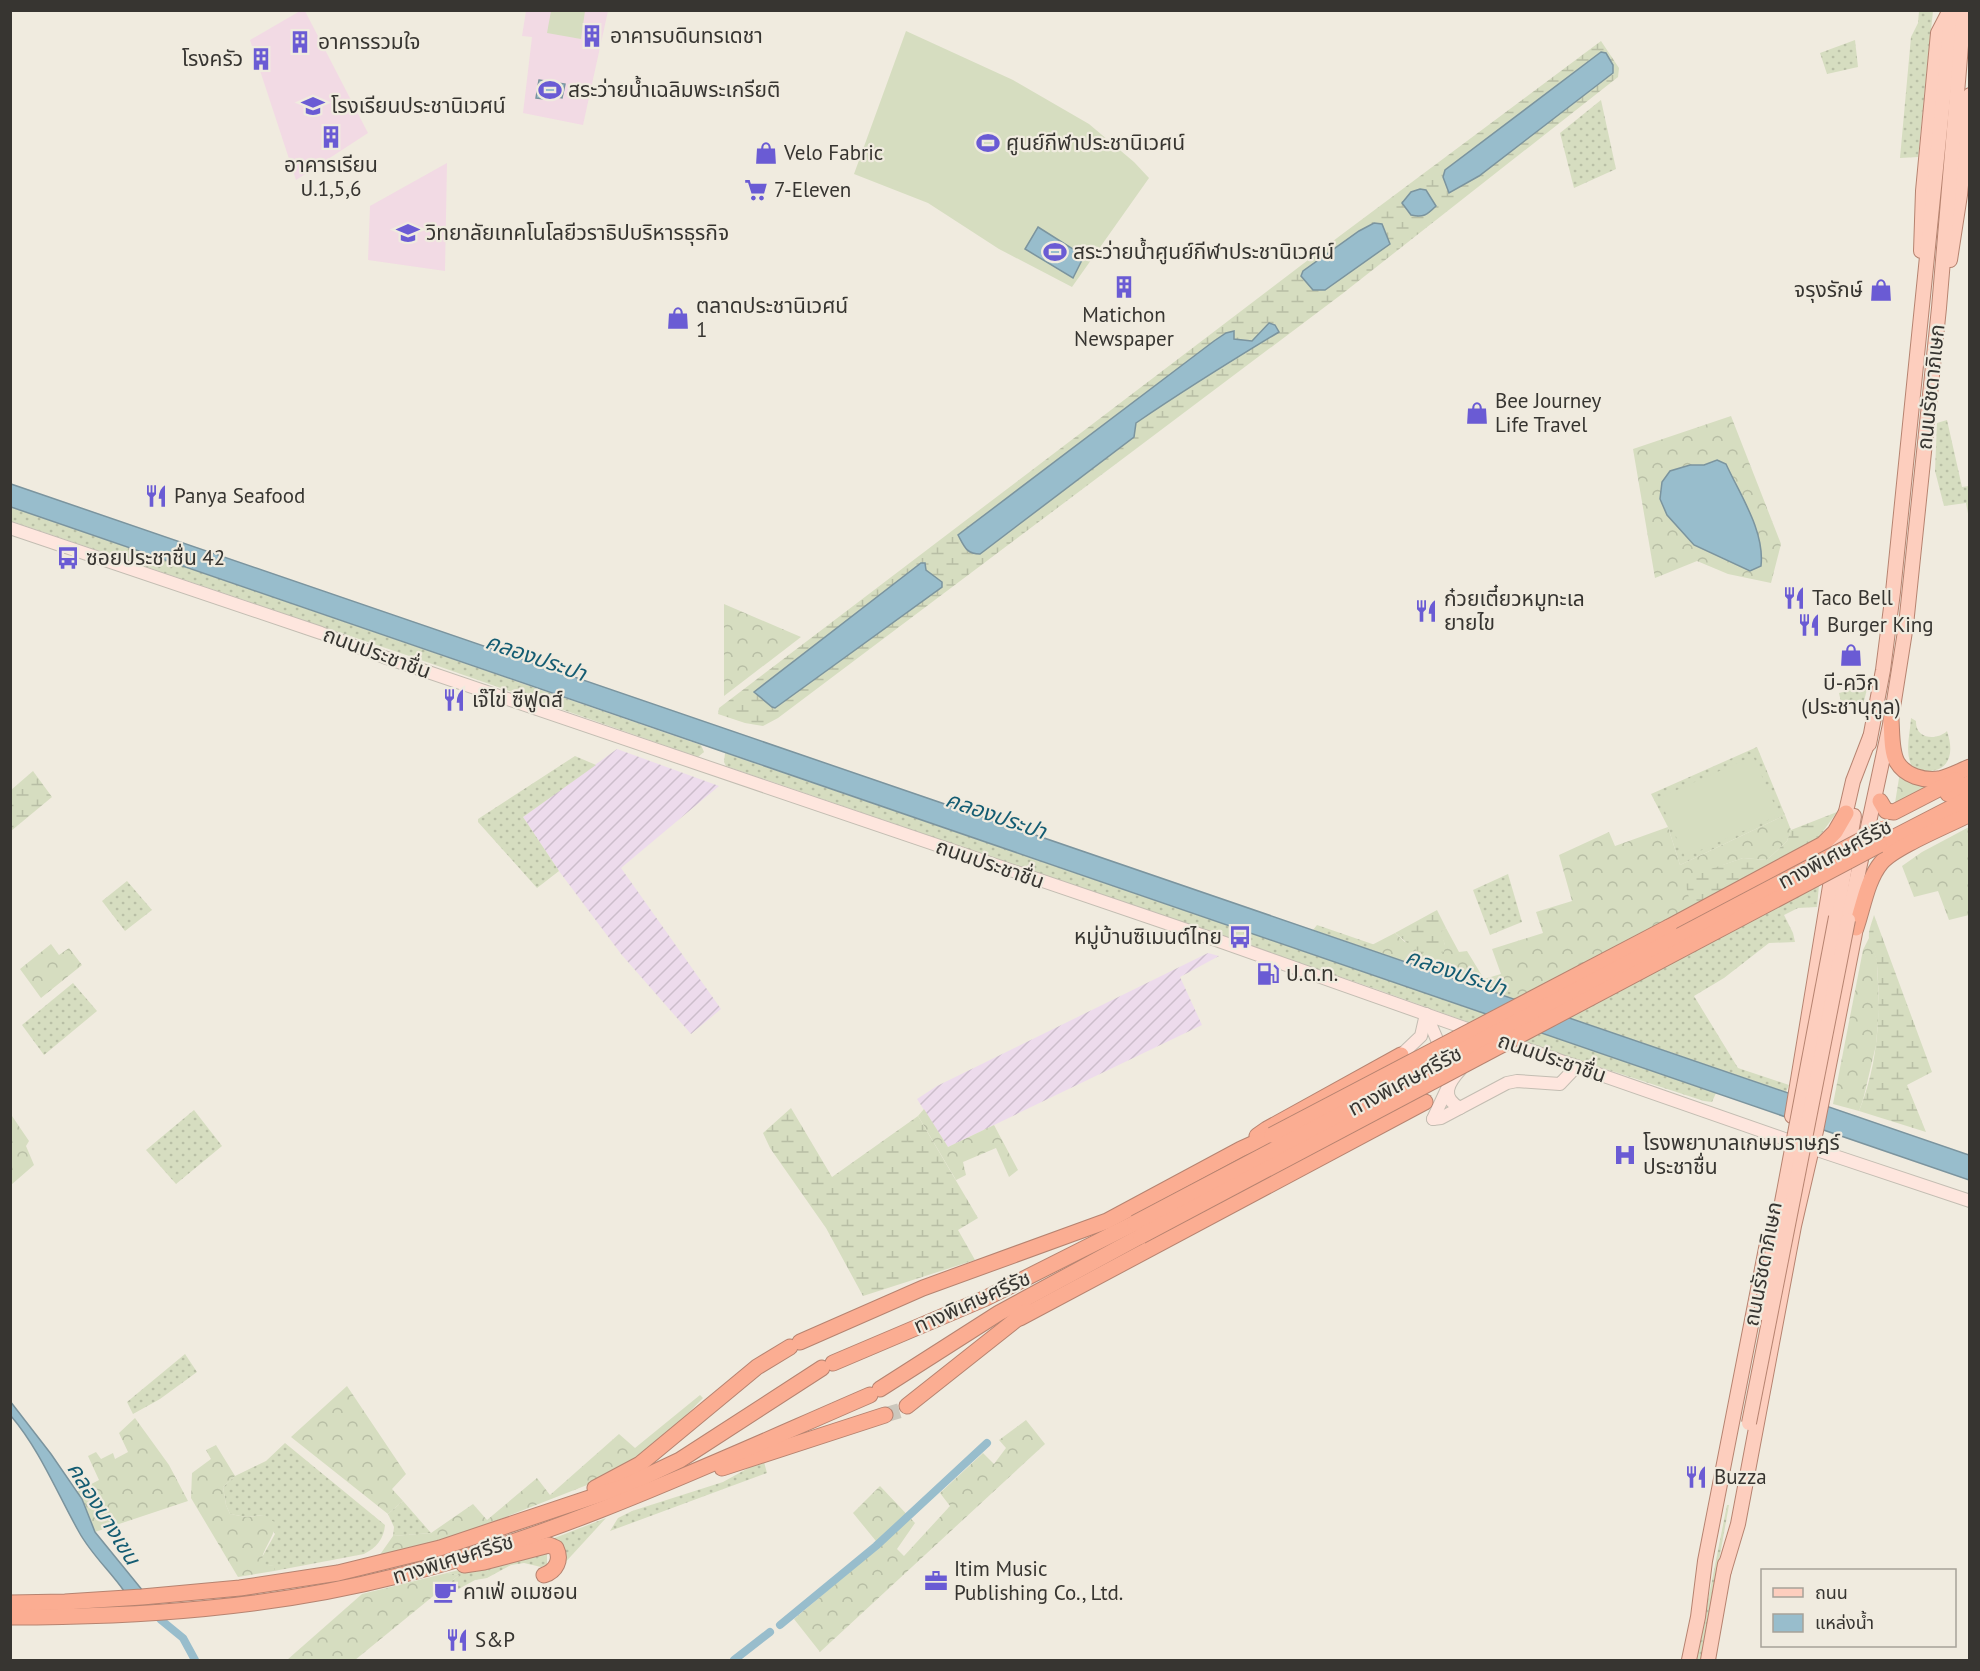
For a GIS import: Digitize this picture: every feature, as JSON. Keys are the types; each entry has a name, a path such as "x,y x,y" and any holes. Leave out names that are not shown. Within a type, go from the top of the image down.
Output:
{"highway":[{"path":"1891,720 1894,751 1898,763 1907,772 1919,778 1939,779 1970,769"},
{"path":"1880,801 1886,811 1893,812 1944,787 1970,769"},
{"name":"ทางพิเศษศรีรัช","path":"10,1617 147,1614 218,1607 350,1587 444,1563 568,1524 634,1497 875,1392 999,1313 1057,1281 1138,1229 1970,783"},
{"name":"ทางพิเศษศรีรัช","path":"10,1603 131,1598 240,1588 338,1573 440,1548 625,1486 680,1460 827,1365 986,1298 1138,1229 1970,798"},
{"path":"550,1512 640,1464 757,1367 795,1344 923,1288 1107,1221 1823,844 1835,832 1846,813"},
{"path":"1846,922 1881,863 1893,853 1968,814"},
{"path":"1240,1149 1268,1129 1401,1055"},
{"path":"1020,1318 1425,1102"},
{"path":"907,1406 1020,1318 1057,1281"},
{"path":"634,1497 885,1415"},
{"path":"444,1563 464,1565 484,1562 549,1545 556,1548 560,1559 550,1573 544,1575"}],"main road":[{"name":"ถนนรัชดาภิเษก","path":"1689,1660 1745,1422 1846,922 1891,720 1910,593 1939,299 1951,10"},
{"path":"1920,331 1921,221 1925,164 1938,33 1951,10"},
{"name":"ถนนรัชดาภิเษก","path":"1724,1571 1738,1524 1788,1258 1831,1051 1870,737 1883,670 1893,592 1920,331 1964,10"},
{"path":"1939,299 1955,235 1970,95"},
{"name":"ถนนประชาชื่น","path":"10,528 1231,945 1812,1148 1970,1200"},
{"name":"ถนนรัชดาภิเษก","path":"1698,1617 1707,1550 1788,1139 1828,891 1859,763 1870,737"},
{"name":"ถนนรัชดาภิเษก","path":"1846,922 1880,801 1882,762"},
{"path":"1414,1045 1421,1036 1426,1014"},
{"path":"1426,1014 1452,1069 1449,1099 1451,1103 1460,1108"},
{"path":"1425,1102 1450,1082 1493,1038"},
{"path":"1433,1119 1401,1055 1407,1048 1414,1045 1424,1044 1441,1049"},
{"path":"1803,1049 1808,1059 1818,1063 1831,1051"},
{"path":"1433,1119 1441,1118 1507,1083 1517,1081 1560,1084 1577,1066"},
{"path":"1433,1119 1450,1082"},
{"path":"1766,1251 1772,1245 1784,1244 1788,1248 1788,1258"},
{"name":"ถนนรัชดาภิเษก","path":"1708,1660 1724,1571 1745,1422"}],"shaded area":[{"name":"โรงเรียนประชานิเวศน์","path":"300,11 305,11 368,133 296,180 250,40"},
{"path":"526,11 608,11 583,125 523,113 532,37 522,36"},
{"name":"วิทยาลัยเทคโนโลยีวราธิปบริหารธุรกิจ","path":"447,163 445,271 368,260 370,206"},
{"path":"617,749 719,786 621,868 721,1009 691,1034 621,954 559,871 523,817"},
{"path":"1208,953 1219,956 1180,977 1202,1025 948,1147 917,1099 937,1086"}],"green space":[{"path":"551,11 585,11 581,39 547,33"},
{"path":"1919,11 1933,11 1918,157 1900,158 1911,37 1918,23"},
{"name":"ศูนย์กีฬาประชานิเวศน์","path":"906,31 1013,80 1089,124 1134,162 1149,178 1072,287 999,249 928,203 854,174"},
{"path":"1855,40 1858,67 1827,74 1820,53"},
{"path":"1601,41 1619,68 1618,77 1342,294 778,718 763,726 718,714 719,708 1341,235","holes":["1382,224 1390,244 1313,290","1269,324 1279,332 1136,423 1134,437 980,554 958,535 1226,333 1234,331 1233,339 1252,341","925,563 926,570 942,587 775,708 772,707"]},
{"path":"1601,100 1616,169 1574,188 1560,133"},
{"path":"1731,416 1781,544 1771,583 1728,574 1697,561 1655,578 1633,449"},
{"path":"1947,420 1962,487 1969,486 1969,519 1966,503 1944,506 1935,471 1937,423"},
{"path":"11,507 701,745 704,752 698,757 11,521"},
{"path":"724,604 801,637 724,696"},
{"path":"1868,686 1863,704 1842,707 1839,693"},
{"path":"1911,718 1916,721 1919,732 1927,737 1938,736 1947,731 1950,742 1949,758 1940,768 1933,771 1913,769 1908,750"},
{"path":"1757,747 1785,815 1680,865 1668,827 1651,794"},
{"path":"725,753 1716,1093 1712,1102 1704,1101 1535,1046 1373,988 726,766"},
{"path":"575,756 596,765 523,817 559,871 537,888 478,822 478,819"},
{"path":"1753,756 1779,815 1685,857 1659,798"},
{"path":"33,771 52,797 11,831 11,790"},
{"path":"1900,772 1929,786 1896,804 1895,803"},
{"path":"1837,812 1816,841 1692,910 1684,878 1743,858 1767,860 1787,841 1791,830"},
{"path":"1785,815 1791,830 1787,841 1767,860 1743,858 1723,865 1692,910 1527,997 1366,948 1395,933 1405,942 1445,945 1440,932 1446,928 1459,952 1467,951 1484,979 1501,974 1492,949 1543,933 1536,912 1572,901 1559,855 1609,832 1615,846 1668,827 1680,865"},
{"path":"1969,827 1969,915 1949,920 1938,891 1914,897 1902,866 1922,852"},
{"path":"1508,874 1522,922 1490,935 1473,890"},
{"path":"127,881 152,910 125,931 102,901"},
{"path":"1819,885 1817,907 1798,908 1784,915 1795,942 1769,943 1724,978 1694,996 1738,1068 1789,1085 1786,1092 1313,930 1317,925 1527,997"},
{"path":"1437,910 1446,928 1441,932 1445,945 1444,952 1428,954 1416,950 1395,933"},
{"path":"1874,915 1932,1072 1907,1085 1926,1132 1859,1111 1870,1076 1877,1039 1877,961 1870,945 1869,935"},
{"path":"1869,938 1877,960 1879,1009 1876,1045 1859,1111 1833,1104 1863,950"},
{"path":"51,944 59,955 69,948 82,965 41,998 20,969"},
{"path":"73,983 97,1011 44,1055 22,1025"},
{"path":"791,1108 832,1177 918,1116 978,1218 958,1230 975,1260 863,1296 826,1228 770,1148 763,1133"},
{"path":"924,1109 948,1147 994,1125 1018,1170 1009,1177 996,1148 963,1162 966,1175 956,1180 918,1116"},
{"path":"194,1110 222,1146 176,1184 146,1150"},
{"path":"10,1113 29,1141 26,1146 34,1165 11,1185"},
{"path":"185,1354 197,1372 160,1399 133,1414 127,1402"},
{"path":"347,1386 406,1474 392,1489 403,1501 388,1514 291,1437"},
{"path":"700,1395 703,1398 660,1442 610,1476 462,1534 379,1556 393,1536 431,1533 473,1504 487,1520 537,1478 550,1495 619,1434 635,1448"},
{"path":"135,1418 169,1465 188,1501 95,1532 82,1499 76,1492 99,1480 88,1456 96,1452 101,1459 113,1453 115,1459 128,1452 119,1433"},
{"path":"1026,1420 1045,1444 820,1652 794,1619 880,1546 853,1513 880,1486 915,1523 897,1549 904,1556 950,1506 940,1493 983,1453 994,1464 1006,1448 999,1440"},
{"path":"285,1443 385,1525 381,1539 372,1549 364,1554 274,1571 274,1566 261,1565 261,1559 275,1534 264,1515 246,1517 230,1514 223,1487 235,1476 266,1461"},
{"path":"216,1445 235,1476 223,1487 230,1514 246,1517 264,1515 276,1523 263,1553 261,1564 274,1566 274,1571 238,1577 191,1498 192,1473 211,1459 206,1450"},
{"path":"764,1462 767,1473 610,1531 618,1518 632,1511 723,1482"},
{"path":"403,1501 431,1533 393,1536 394,1527 388,1514"},
{"path":"1727,1505 1729,1505 1701,1660 1696,1660"},
{"path":"606,1518 561,1567 552,1539"},
{"path":"538,1549 547,1554 547,1564 541,1567 524,1563 511,1565 455,1591 448,1584 459,1575 447,1573"},
{"path":"447,1573 459,1575 355,1660 287,1660 362,1594"}],"water":[{"path":"1601,52 1606,53 1613,65 1613,73 1479,176 1449,193 1443,177 1445,170"},
{"name":"สระว่ายนํ้าเฉลิมพระเกรียติ","path":"539,80 565,84 562,98 546,95 545,99 536,98"},
{"path":"1426,190 1436,206 1425,215 1411,215 1402,203 1411,192"},
{"path":"1374,223 1382,224 1390,244 1325,290 1313,290 1301,276 1303,271"},
{"name":"สระว่ายน้ำศูนย์กีฬาประชานิเวศน์","path":"1038,227 1084,256 1073,278 1025,249"},
{"path":"1269,323 1275,325 1279,332 1136,423 1134,437 980,554 968,551 964,546 958,535 1214,341 1234,331 1234,339 1252,341"},
{"path":"1717,460 1726,464 1759,540 1761,566 1750,571 1694,545 1667,515 1660,499 1662,482 1670,471 1690,465 1704,465"},
{"path":"11,484 1969,1155 1969,1180 11,507"},
{"path":"921,563 925,563 926,570 942,582 942,587 775,708 754,692"},
{"path":"10,1401 82,1499 95,1532 143,1591 124,1591 89,1548 31,1443 11,1416"}],"waterway":[{"path":"780,1625 876,1546 987,1443"},
{"name":"คลองบางเขน","path":"141,1597 161,1620 183,1638 195,1660"},
{"path":"734,1660 770,1632"}],"tunnel":[{"path":"885,1415 902,1410 907,1406"}],"place":[{"name":"อาคารบดินทรเดชา","path":"592,36"},
{"name":"อาคารรวมใจ","path":"300,42"},
{"name":"โรงครัว","path":"261,59"},
{"name":"สระว่ายนํ้าเฉลิมพระเกรียติ","path":"550,90"},
{"name":"โรงเรียนประชานิเวศน์","path":"313,106"},
{"name":"อาคารเรียน ป.1,5,6","path":"331,137"},
{"name":"ศูนย์กีฬาประชานิเวศน์","path":"988,143"},
{"name":"Velo Fabric","path":"766,153"},
{"name":"7-Eleven","path":"756,190"},
{"name":"วิทยาลัยเทคโนโลยีวราธิปบริหารธุรกิจ","path":"408,233"},
{"name":"สระว่ายน้ำศูนย์กีฬาประชานิเวศน์","path":"1055,252"},
{"name":"Matichon Newspaper","path":"1124,287"},
{"name":"จรุงรักษ์","path":"1881,290"},
{"name":"ตลาดประชานิเวศน์ 1","path":"678,318"},
{"name":"Bee Journey Life Travel","path":"1477,413"},
{"name":"Panya Seafood","path":"156,496"},
{"name":"ซอยประชาชื่น 42","path":"68,558"},
{"name":"Taco Bell","path":"1794,598"},
{"name":"ก๋วยเตี๋ยวหมูทะเล ยายไข","path":"1426,611"},
{"name":"Burger King","path":"1809,625"},
{"name":"บี-ควิก (ประชานุกูล)","path":"1851,655"},
{"name":"เจ๊ไข่ ซีฟูดส์","path":"454,700"},
{"name":"หมู่บ้านซิเมนต์ไทย","path":"1240,937"},
{"name":"ป.ต.ท.","path":"1268,974"},
{"name":"โรงพยาบาลเกษมราษฎร์ ประชาชื่น","path":"1625,1155"},
{"name":"Buzza","path":"1696,1477"},
{"name":"Itim Music Publishing Co., Ltd.","path":"936,1581"},
{"name":"คาเฟ่ อเมซอน","path":"445,1592"},
{"name":"S&P","path":"457,1640"}],"water label":[{"name":"คลองประปา","path":"536,657"},
{"name":"คลองประปา","path":"996,815"},
{"name":"คลองประปา","path":"1456,972"}]}
